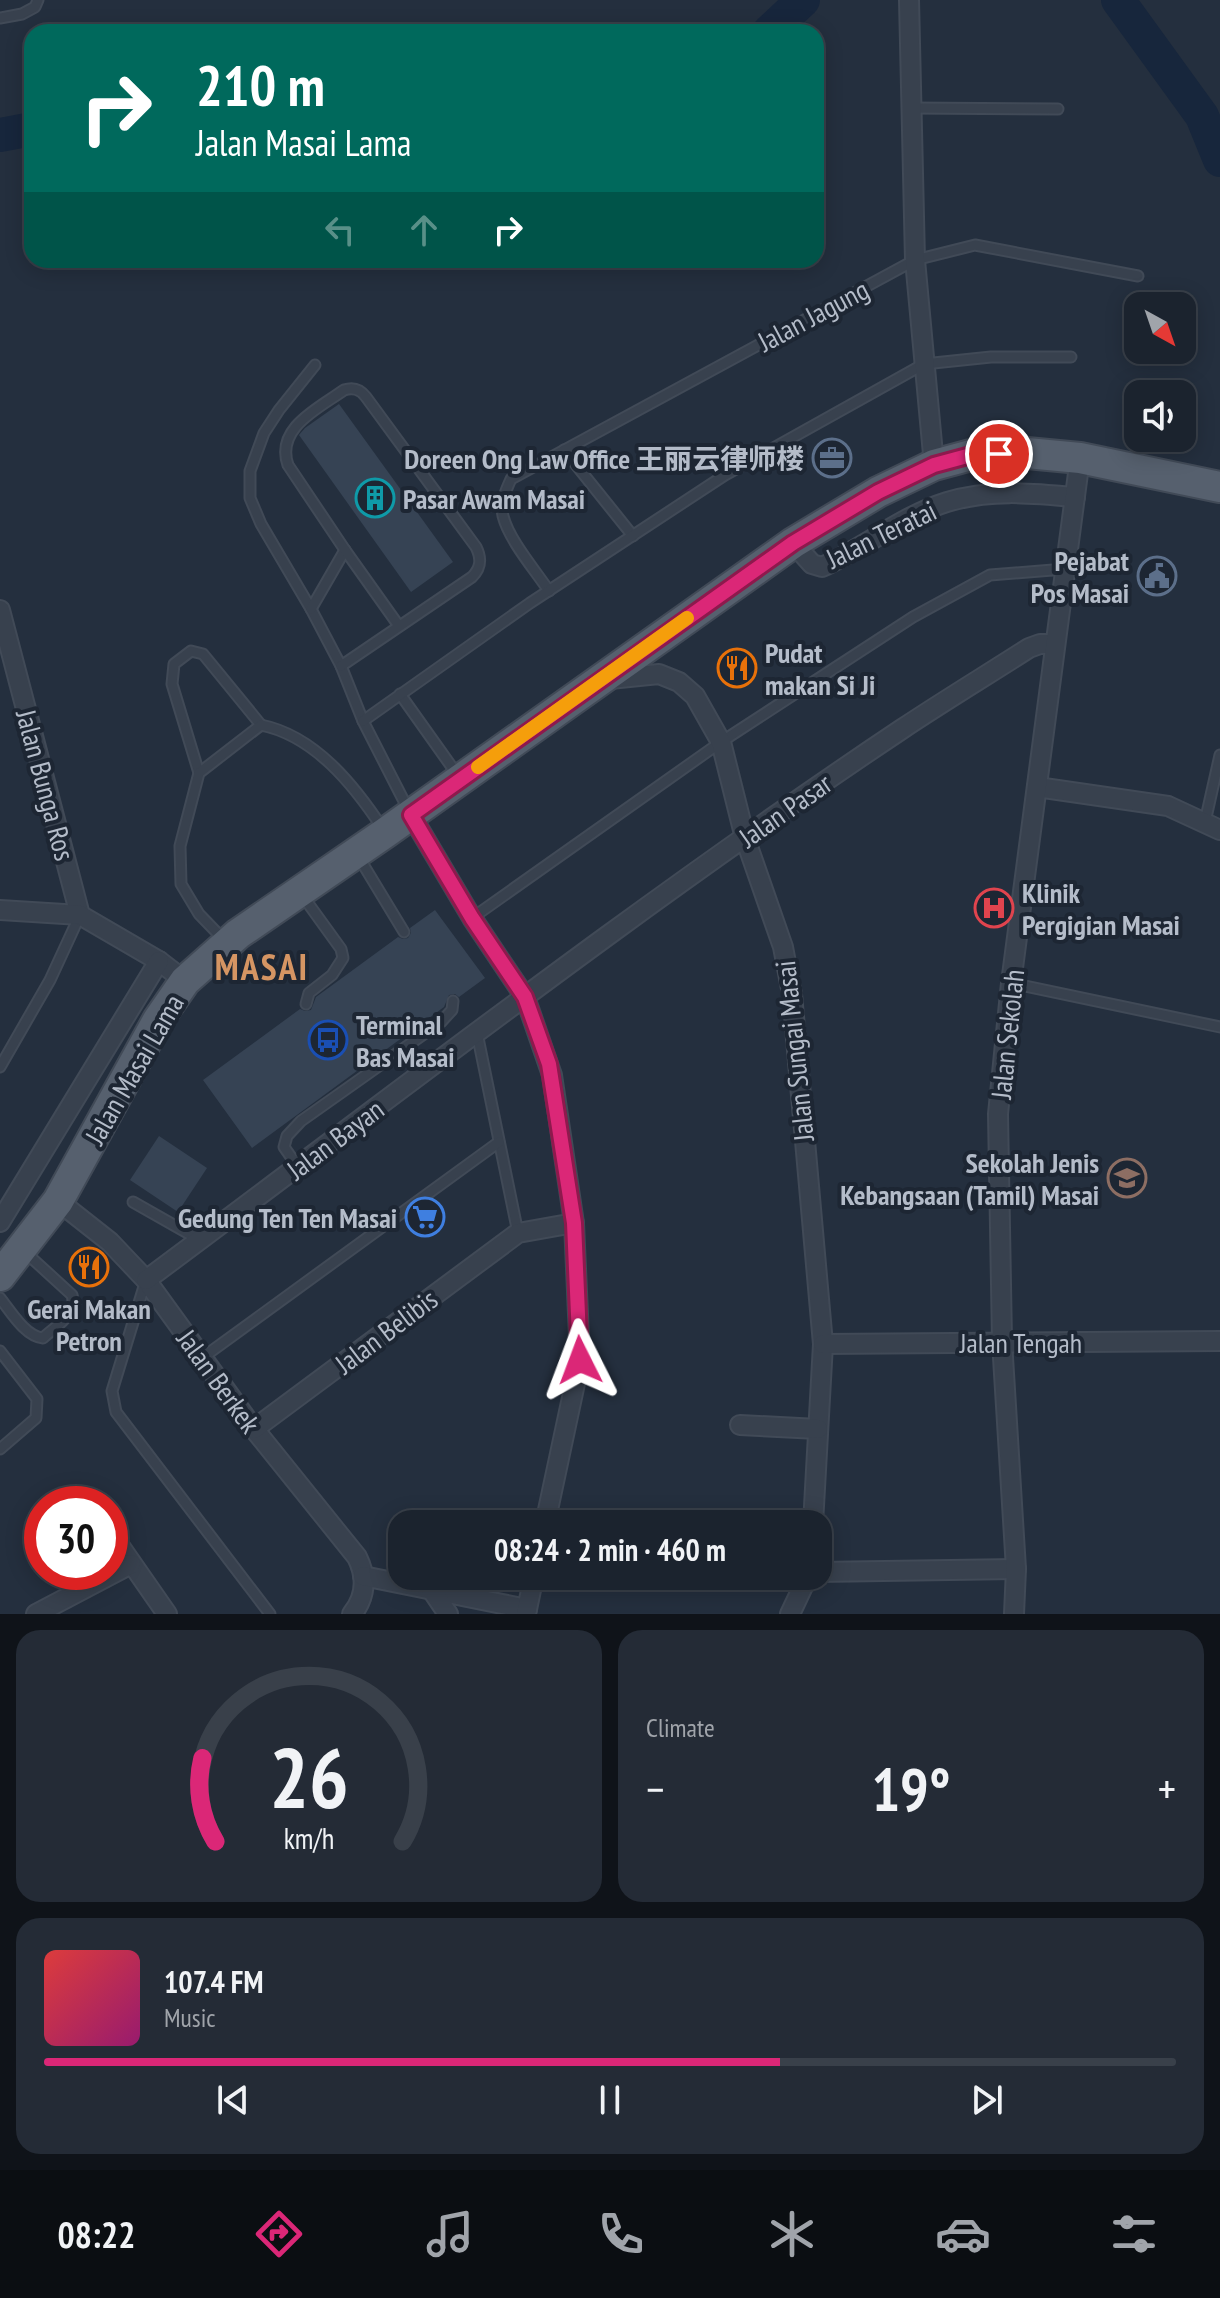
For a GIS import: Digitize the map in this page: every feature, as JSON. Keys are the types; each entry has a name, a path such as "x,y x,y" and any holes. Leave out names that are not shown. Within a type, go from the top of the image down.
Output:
{"main road":[{"name":"Jalan Masai Lama","path":"9,1258 58,1201 158,1020 185,981 227,944 793,543 878,492 934,465 971,455 1027,453 1080,458 1220,487"}],"street":[{"path":"909,0 915,260 934,465"},
{"name":"Jalan Sekolah","path":"1014,1614 1016,1569 1002,1341 998,1114 1011,983 1080,458"},
{"name":"Jalan Teratai","path":"793,543 812,564 822,567 945,502 993,493 1075,497"},
{"name":"Jalan Bunga Ros","path":"0,610 6,656 80,915"},
{"name":"Jalan Pasar","path":"525,997 903,728 1029,648 1055,644"},
{"name":"Jalan Sungai Masai","path":"599,680 650,674 668,676 695,696 721,742 745,838 783,947 792,994 823,1344 814,1510"},
{"path":"1037,787 1168,806 1212,826"},
{"path":"411,815 472,918 525,997 552,1075 574,1223 580,1360 548,1510"},
{"path":"0,910 80,915 159,961 185,981"},
{"path":"0,1222 159,961"},
{"name":"Jalan Bayan","path":"146,1280 525,997"},
{"name":"Jalan Berkek","path":"58,1201 110,1242 146,1280 254,1429 357,1557 363,1576"},
{"name":"Jalan Belibis","path":"254,1429 518,1233 574,1223"},
{"name":"Jalan Tengah","path":"823,1344 1220,1341"},
{"path":"740,1425 818,1429"},
{"path":"128,1559 167,1614"},
{"path":"36,1614 131,1564"},
{"path":"832,1572 1016,1569"},
{"path":"352,1614 364,1589 363,1576 388,1581"},
{"path":"432,1590 448,1614"},
{"path":"435,1590 527,1612 531,1590"},
{"path":"790,1614 801,1590"}],"lane":[{"path":"0,18 22,14 35,7 38,0"},
{"path":"911,108 1058,109"},
{"name":"Jalan Jagung","path":"549,591 515,540 503,514 504,495 511,479 915,260 975,245 1138,276"},
{"path":"363,721 549,591 725,475 924,364 991,357 1071,357"},
{"path":"315,365 264,433 250,471 249,485 254,510 341,666 363,721 411,815"},
{"path":"341,666 472,577 481,564 481,555 366,397 362,392 349,388 294,428 285,453 288,465 399,626"},
{"path":"564,450 633,536"},
{"path":"311,609 345,550"},
{"path":"472,918 721,742 913,617 990,575 1065,569"},
{"path":"227,944 199,914 181,884 180,846 199,773 172,684 174,664 191,651 203,654 261,725 283,730 322,755 370,809 385,833"},
{"path":"400,694 461,779"},
{"path":"199,773 261,725"},
{"path":"1212,826 1220,755"},
{"path":"356,853 404,932"},
{"path":"300,892 341,949 343,958 332,975 309,993 306,1004"},
{"path":"0,1067 50,980 80,915"},
{"path":"1011,983 1220,1027"},
{"path":"298,1167 284,1147 287,1136 301,1121 352,1080 441,1022 452,1010 453,1001"},
{"path":"477,1033 518,1233"},
{"path":"202,1358 499,1142"},
{"path":"133,1202 200,1240"},
{"path":"0,1298 37,1338 43,1338 72,1312 75,1304 72,1295 9,1258"},
{"path":"146,1280 112,1391 116,1412 270,1614"},
{"path":"0,1351 37,1399 36,1418 0,1449"}],"building":[{"name":"Pasar Awam Masai","path":"339,404 453,562 411,592 299,435"},
{"name":"Terminal Bas Masai","path":"435,910 485,978 459,997 449,995 444,1007 252,1148 203,1080 300,1009 311,1010 316,997 398,937 408,938 410,928"},
{"path":"159,1136 207,1168 178,1212 130,1180"}],"waterway":[{"path":"778,24 803,0"},
{"path":"1118,0 1202,116 1220,160"},
{"path":"0,135 24,130"}],"slow traffic":[{"path":"478,767 687,618"}],"place":[{"name":"Doreen Ong Law Office 王丽云律师楼","path":"832,458"},
{"name":"Pasar Awam Masai","path":"375,498"},
{"name":"Pejabat Pos Masai","path":"1157,576"},
{"name":"Pudat makan Si Ji","path":"737,668"},
{"name":"Klinik Pergigian Masai","path":"994,908"},
{"name":"Terminal Bas Masai","path":"328,1040"},
{"name":"Sekolah Jenis Kebangsaan (Tamil) Masai","path":"1127,1178"},
{"name":"Gedung Ten Ten Masai","path":"425,1217"},
{"name":"Gerai Makan Petron","path":"89,1267"}],"district":[{"name":"MASAI","path":"262,966"}],"route":[{"path":"580,1360 574,1223 549,1064 525,997 472,918 411,815 793,543 878,492 934,465 971,455 999,454"}]}
